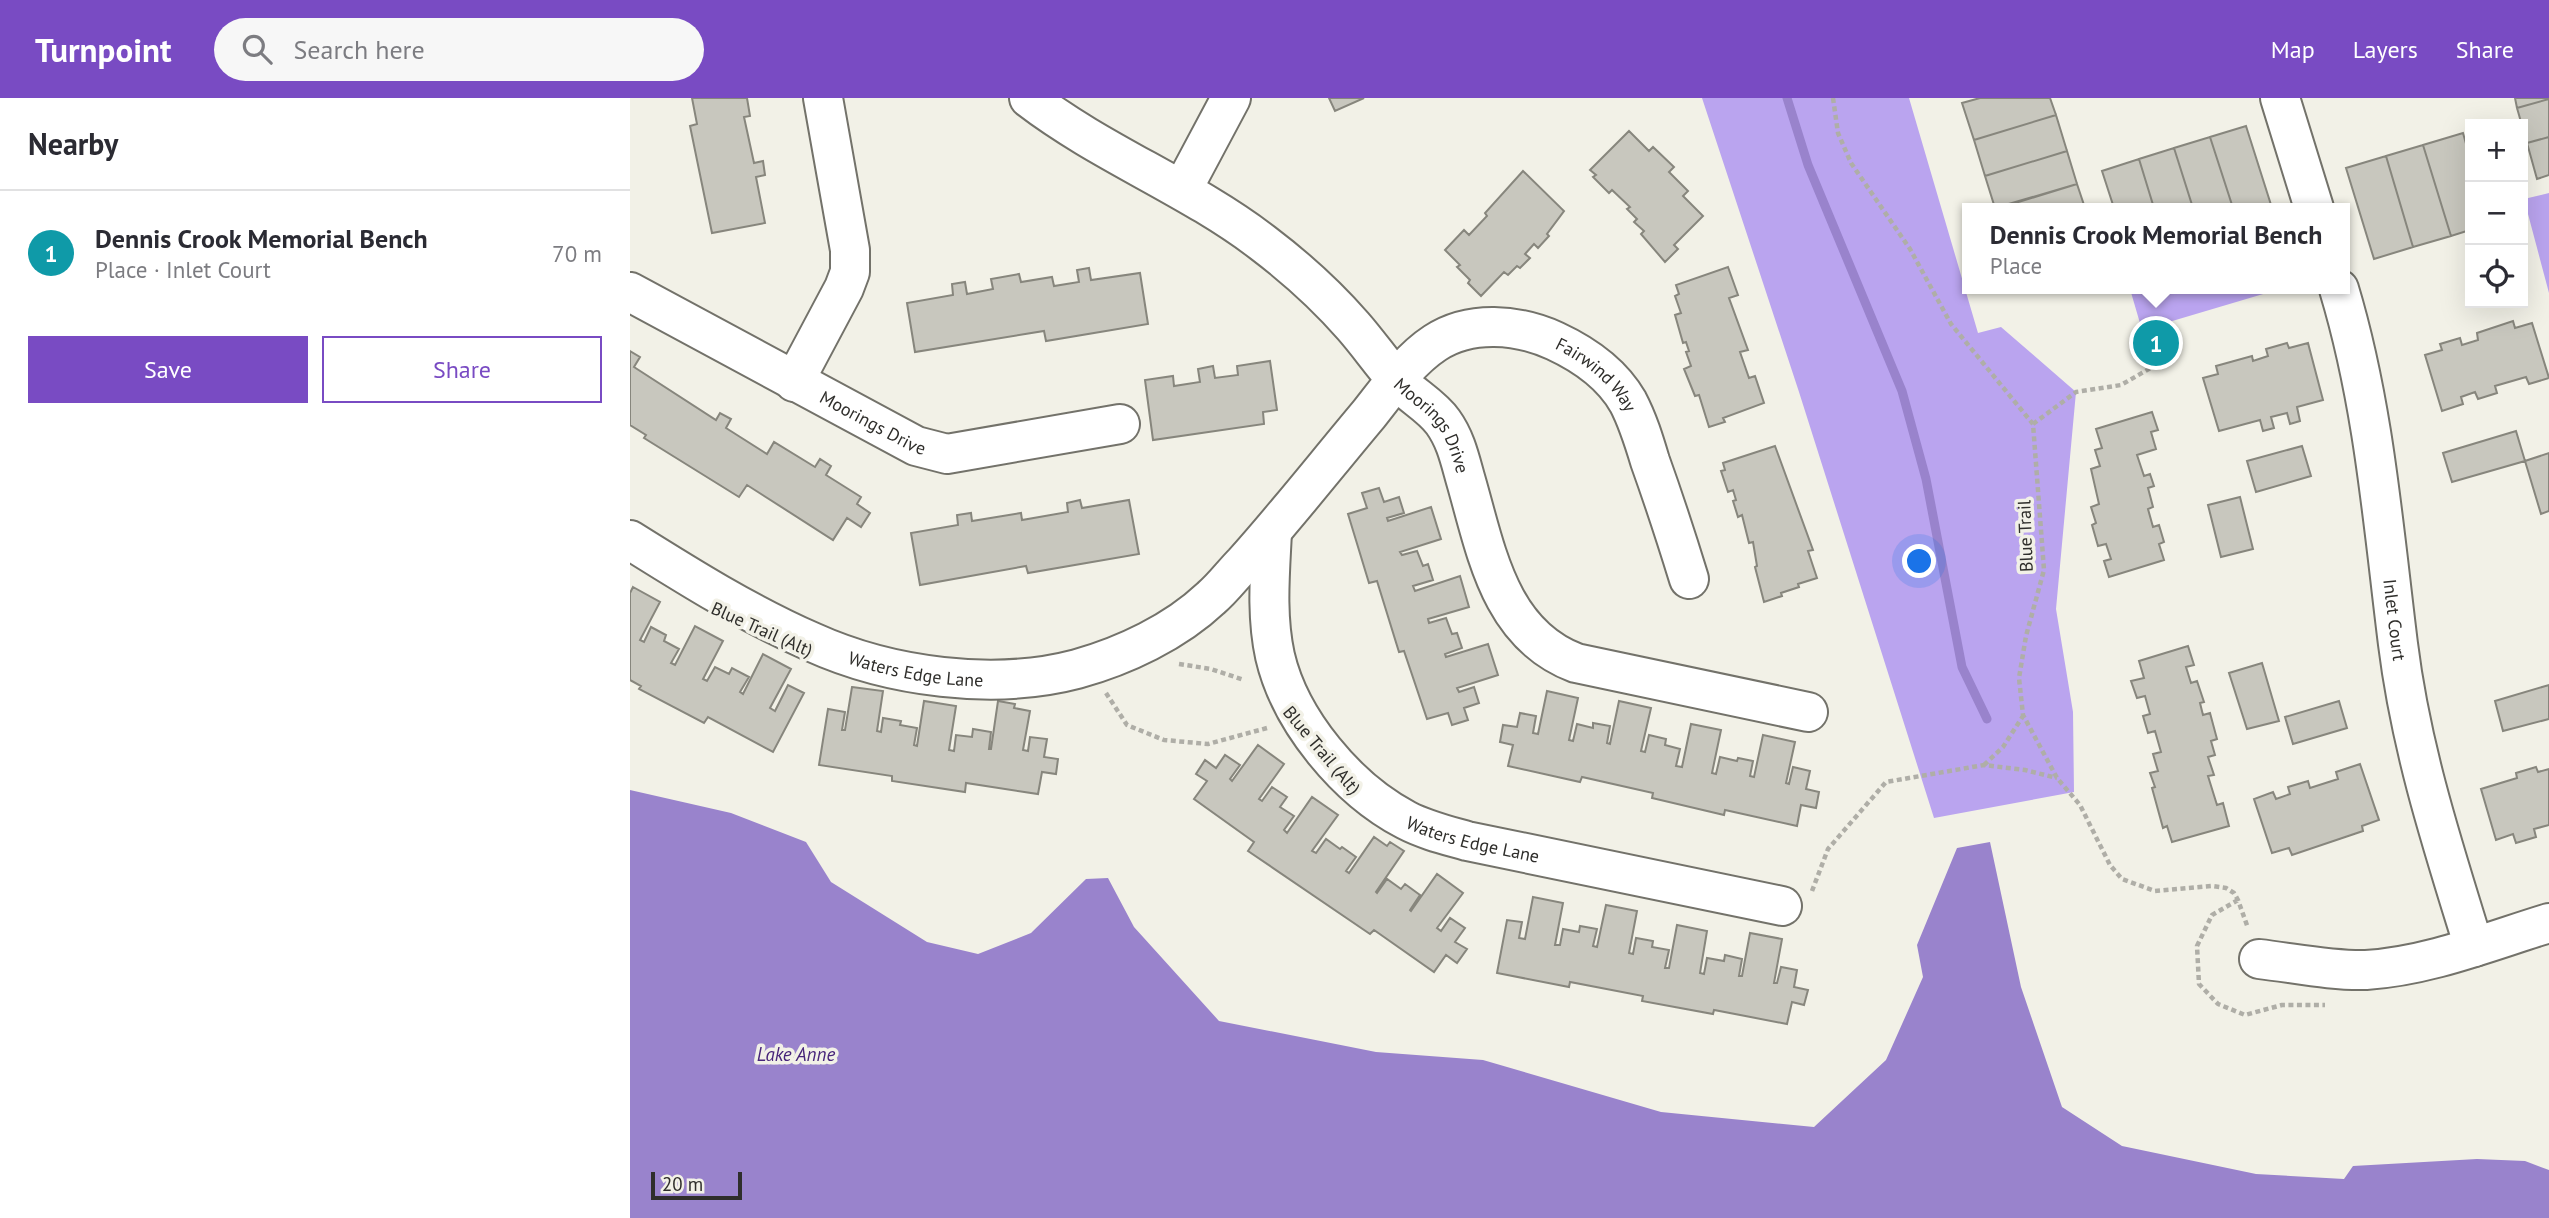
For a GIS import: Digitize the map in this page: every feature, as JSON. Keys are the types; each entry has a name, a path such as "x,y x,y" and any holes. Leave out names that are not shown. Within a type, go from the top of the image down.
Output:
{"street":[{"path":"794,382 844,289 850,272 849,250 823,98"},
{"name":"Moorings Drive","path":"1029,98 1072,127 1182,190 1262,242 1305,277 1350,323 1397,380 1436,414 1453,439 1502,595 1520,624 1544,647 1576,663 1808,712"},
{"path":"1182,190 1231,98"},
{"path":"2280,98 2312,203"},
{"name":"Moorings Drive","path":"630,292 916,446 947,454 1120,424"},
{"name":"Inlet Court","path":"2340,294 2370,418 2398,644 2415,745 2437,829 2474,947"},
{"name":"Fairwind Way","path":"1397,380 1433,343 1458,332 1491,327 1540,334 1566,346 1590,362 1614,383 1630,408 1689,579"},
{"name":"Waters Edge Lane","path":"630,541 691,578 815,644 887,667 962,679 1024,678 1083,667 1159,635 1211,599 1272,532 1397,380"},
{"name":"Waters Edge Lane","path":"1272,532 1271,626 1283,679 1301,719 1338,766 1378,803 1394,814 1432,831 1490,847 1782,906"},
{"path":"1211,599 1253,613 1271,626"},
{"path":"2259,958 2318,967 2365,970 2416,962 2549,923"}],"path":[{"path":"1833,98 1838,133 1851,163 1910,249 1951,324 2033,424 2076,392 2121,385 2161,362"},
{"name":"Blue Trail","path":"2033,424 2044,570 2026,636 2019,678 2023,715 2057,778 2080,806 2110,865 2122,879 2155,891 2219,887 2234,892 2238,900"},
{"path":"1169,665 1211,668 1242,678 1250,687"},
{"path":"1100,684 1127,725 1164,740 1208,744 1269,727"},
{"path":"1984,765 2003,747 2023,715"},
{"path":"1782,906 1811,893 1828,849 1886,782 1984,765 2025,770 2057,778"}],"shaded area":[{"path":"1702,98 1909,98 1962,279 1962,294 1967,294 1978,333 2001,327 2076,392 2056,609 2073,712 2074,792 1934,818 1799,392"},
{"path":"2549,193 2549,293 2528,214 2528,198"},
{"path":"2131,294 2263,294 2142,330"}],"water":[{"name":"Lake Anne","path":"630,790 731,813 806,842 831,882 927,942 978,954 1031,933 1086,879 1108,878 1134,927 1219,1021 1376,1052 1483,1060 1661,1112 1814,1127 1886,1060 1923,977 1917,945 1957,848 1990,842 2021,987 2062,1107 2122,1146 2256,1174 2344,1179 2353,1166 2477,1159 2525,1161 2549,1170 2549,1218 630,1218"}],"building":[{"path":"692,98 747,98 750,116 744,117 754,163 763,161 765,175 756,177 765,223 712,233 690,126 697,124"},
{"path":"1329,98 1364,98 1335,111"},
{"path":"1980,98 2050,98 2056,115 1974,140 1962,103"},
{"path":"2515,98 2549,98 2549,99 2517,108"},
{"path":"2549,99 2549,137 2528,143 2528,119 2520,119 2517,108"},
{"path":"2056,115 2067,151 1985,176 1974,140"},
{"path":"2246,126 2270,203 2231,203 2210,137"},
{"path":"1629,131 1649,151 1653,147 1674,167 1669,172 1688,191 1683,196 1703,216 1674,245 1678,249 1665,262 1641,234 1644,231 1634,222 1637,219 1627,209 1630,207 1612,190 1609,193 1593,177 1596,175 1590,170"},
{"path":"2463,133 2465,232 2451,236 2423,145"},
{"path":"2210,137 2231,203 2191,203 2174,148"},
{"path":"2549,137 2549,175 2537,179 2528,143"},
{"path":"2423,145 2451,236 2413,247 2386,156"},
{"path":"2174,148 2191,203 2152,203 2139,159"},
{"path":"2067,151 2077,184 2012,203 1993,203 1985,176"},
{"path":"2386,156 2413,247 2374,259 2346,168"},
{"path":"2139,159 2152,203 2112,203 2102,171"},
{"path":"1523,171 1564,211 1547,234 1549,236 1538,248 1534,244 1525,254 1530,258 1508,275 1504,272 1481,296 1457,267 1460,265 1445,250 1464,230 1469,235"},
{"path":"2077,184 2083,203 2015,203"},
{"path":"1728,267 1738,295 1729,298 1748,350 1740,352 1749,378 1755,376 1764,403 1723,418 1725,422 1709,427 1699,395 1695,396 1684,369 1691,366 1686,352 1689,351 1686,342 1683,343 1675,315 1681,313 1675,296 1679,294 1676,285"},
{"path":"1089,268 1091,280 1140,273 1148,324 1046,341 1044,331 915,352 907,303 953,295 952,284 965,282 967,294 993,289 991,279 1019,274 1021,282 1052,277 1054,286 1079,282 1077,270"},
{"path":"2513,321 2515,328 2532,323 2549,378 2529,384 2526,377 2495,386 2497,393 2478,399 2475,392 2461,397 2463,404 2442,411 2425,355 2442,350 2440,344 2460,338 2462,345 2478,340 2477,333"},
{"path":"2287,343 2289,348 2308,343 2323,400 2297,407 2300,421 2290,424 2287,413 2271,417 2274,428 2263,431 2260,420 2219,431 2203,378 2218,374 2216,366 2252,356 2253,361 2268,356 2266,349"},
{"path":"630,351 640,357 634,367 716,420 720,413 731,419 726,428 767,454 774,442 815,467 820,459 831,466 826,475 861,497 857,504 870,513 861,527 847,518 833,540 747,485 739,497 644,438 646,435 630,425"},
{"path":"1270,361 1277,410 1263,412 1264,424 1153,440 1145,380 1173,376 1174,386 1200,382 1198,369 1213,366 1215,378 1238,375 1237,366"},
{"path":"2152,412 2158,430 2151,432 2156,449 2137,455 2144,476 2150,474 2154,486 2148,488 2153,507 2148,509 2153,527 2159,525 2164,542 2159,544 2164,560 2109,577 2104,561 2111,559 2106,544 2098,546 2092,525 2096,523 2091,507 2099,504 2091,469 2100,466 2095,450 2102,448 2096,429"},
{"path":"2516,431 2525,461 2452,482 2443,453"},
{"path":"1775,446 1813,550 1808,551 1817,578 1798,584 1799,587 1781,593 1782,596 1764,602 1755,567 1753,542 1749,543 1742,515 1738,517 1733,501 1736,500 1733,490 1728,492 1721,471 1725,470 1723,463"},
{"path":"2302,446 2311,476 2256,492 2247,461"},
{"path":"2549,453 2549,511 2541,514 2525,461"},
{"path":"1379,488 1384,502 1399,497 1404,513 1387,518 1388,521 1431,507 1441,539 1400,552 1402,555 1417,551 1423,566 1428,564 1433,580 1413,586 1415,591 1460,576 1469,607 1428,619 1429,623 1446,618 1452,634 1457,633 1462,648 1445,654 1446,657 1488,644 1498,675 1457,688 1459,692 1474,687 1479,703 1464,708 1468,720 1452,725 1448,713 1427,719 1404,651 1399,652 1377,581 1369,583 1348,514 1367,508 1362,493"},
{"path":"2240,497 2253,549 2221,557 2208,505"},
{"path":"1080,500 1082,508 1129,500 1139,554 1028,573 1026,566 920,585 911,533 958,525 957,515 971,513 972,521 1021,513 1022,520 1068,512 1067,503"},
{"path":"633,587 660,602 640,640 644,642 651,627 666,635 664,641 679,649 671,663 675,665 695,626 723,641 703,679 707,681 715,667 729,674 732,668 749,677 740,692 743,694 763,654 791,669 770,708 775,711 788,685 804,693 773,752 708,717 704,723 639,689 641,686 630,680 630,593"},
{"path":"2188,646 2194,665 2186,667 2191,683 2197,681 2204,702 2200,703 2203,715 2210,713 2217,739 2211,741 2215,755 2208,757 2214,775 2208,776 2217,805 2223,803 2229,826 2172,842 2167,826 2163,828 2150,773 2158,771 2153,754 2161,752 2155,731 2148,733 2143,716 2150,714 2145,696 2137,698 2131,681 2144,678 2139,661"},
{"path":"2262,663 2279,721 2247,729 2229,673"},
{"path":"2549,685 2549,719 2503,731 2495,701"},
{"path":"852,687 883,691 877,731 881,732 883,718 901,721 900,725 917,728 914,745 917,746 924,701 956,706 949,750 954,751 956,735 972,737 973,729 991,732 991,749 998,701 1015,704 1014,708 1030,711 1023,750 1028,751 1030,737 1047,739 1044,757 1058,759 1056,774 1042,772 1038,794 966,783 965,792 892,781 892,776 819,765 828,709 845,712 842,730 845,730"},
{"path":"1547,691 1578,698 1569,740 1573,741 1577,724 1593,728 1593,723 1610,726 1607,743 1610,744 1619,701 1651,708 1641,751 1645,752 1649,735 1666,739 1665,745 1680,749 1676,766 1682,767 1691,724 1721,730 1712,773 1716,774 1720,757 1737,761 1738,758 1753,761 1750,776 1754,777 1763,735 1795,742 1786,783 1789,784 1793,767 1810,771 1806,789 1819,792 1816,808 1801,805 1797,826 1725,810 1724,815 1652,798 1653,793 1582,777 1580,782 1508,766 1513,745 1500,742 1503,725 1517,727 1520,713 1536,716 1533,733 1538,734"},
{"path":"2339,701 2347,728 2293,744 2285,717"},
{"path":"1258,745 1284,764 1259,799 1262,801 1272,787 1287,797 1280,807 1294,816 1284,830 1287,833 1312,797 1338,815 1312,851 1316,853 1326,839 1340,849 1342,847 1356,857 1346,871 1349,873 1374,837 1387,846 1390,842 1404,851 1377,893 1387,879 1401,889 1405,884 1420,895 1411,911 1437,874 1463,893 1437,928 1441,931 1450,918 1465,928 1455,942 1467,949 1457,963 1446,955 1434,972 1374,930 1370,934 1248,851 1254,842 1194,799 1207,781 1196,774 1205,760 1216,768 1225,755 1240,765 1230,779 1232,781"},
{"path":"2360,764 2379,820 2362,826 2363,831 2292,855 2289,848 2272,853 2254,799 2273,792 2276,799 2290,794 2288,787 2308,781 2310,788 2338,779 2336,772"},
{"path":"2536,767 2538,772 2549,769 2549,825 2534,829 2536,837 2516,843 2513,834 2496,840 2481,789 2517,778 2516,773"},
{"path":"1533,897 1563,903 1555,945 1560,945 1563,929 1579,932 1580,926 1597,929 1593,946 1597,947 1606,905 1637,911 1629,953 1633,954 1636,938 1653,941 1652,947 1669,950 1665,968 1669,968 1677,925 1707,931 1700,973 1704,974 1707,958 1724,961 1725,955 1742,959 1739,976 1742,976 1750,933 1782,939 1774,983 1777,983 1781,967 1797,970 1794,987 1808,990 1804,1005 1792,1002 1787,1024 1714,1010 1713,1014 1642,1001 1643,996 1570,982 1569,987 1497,973 1507,920 1522,922 1519,938 1525,939"}],"waterway":[{"path":"1787,98 1808,165 1902,391 1926,479 1962,667 1987,719"}],"place":[{"name":"Dennis Crook Memorial Bench","path":"2156,343"}]}
